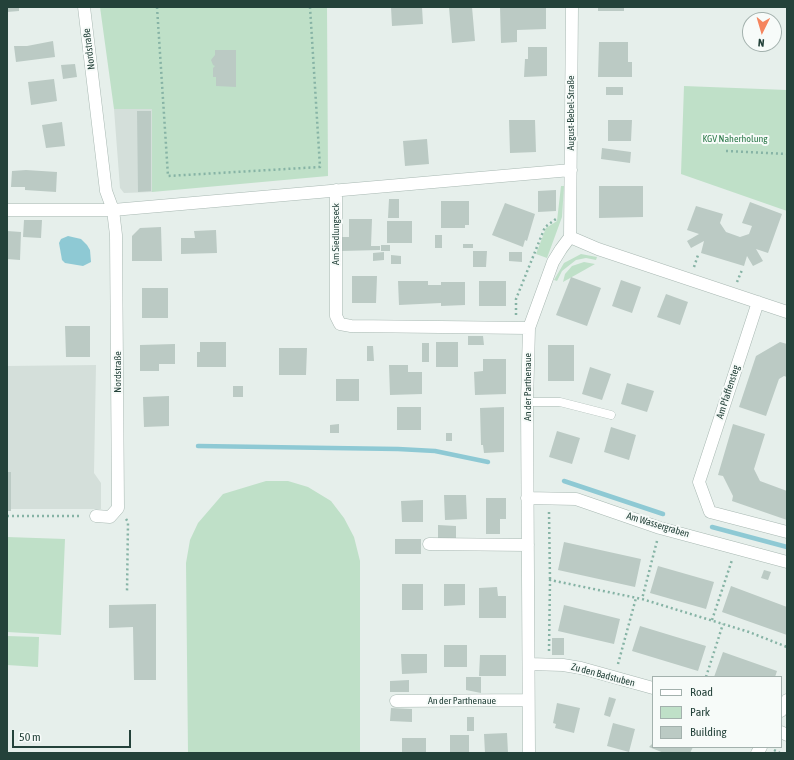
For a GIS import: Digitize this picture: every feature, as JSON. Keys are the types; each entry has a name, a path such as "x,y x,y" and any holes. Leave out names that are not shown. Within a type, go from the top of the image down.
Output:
{"street":[{"name":"Nordstraße","path":"84,7 106,191 113,210 116,235 118,508"},
{"name":"August-Bebel-Straße","path":"570,237 572,7"},
{"name":"Am Siedlungseck","path":"529,328 351,326 340,324 336,316 336,190 571,170"},
{"path":"7,210 113,210 336,190"},
{"path":"570,237 598,249 787,312"},
{"name":"An der Parthenaue","path":"529,753 527,402 529,328 553,262 570,237"},
{"name":"Am Pfaffensteg","path":"758,302 699,482 710,512 787,532"},
{"name":"Am Wassergraben","path":"527,498 576,499 660,528 787,562"},
{"path":"96,516 110,517 118,508"},
{"path":"429,544 528,546"},
{"name":"Zu den Badstuben","path":"529,664 550,664 582,668 615,676 652,688"},
{"name":"An der Parthenaue","path":"396,701 528,700"},
{"path":"782,709 787,700"}],"lane":[{"path":"527,402 560,402 611,415"}],"path":[{"path":"157,7 168,176 320,167 310,7"},
{"path":"726,151 787,154"},
{"path":"516,328 516,299 545,227 556,219 558,214"},
{"path":"694,267 698,255"},
{"path":"737,282 742,270"},
{"path":"548,498 550,664"},
{"path":"118,508 128,522 127,592"},
{"path":"7,516 96,516"},
{"path":"642,600 660,528"},
{"path":"712,620 736,548"},
{"path":"550,580 636,598 712,620 787,647"},
{"path":"615,676 636,598"},
{"path":"706,676 723,624"}],"shaded area":[{"path":"114,109 152,109 152,192 124,193 120,188"},
{"path":"96,365 94,473 101,483 101,509 7,509 7,366"}],"green space":[{"path":"100,7 327,7 328,176 152,192 152,109 114,109"},
{"name":"KGV Naherholung","path":"684,86 787,90 787,211 681,174"},
{"path":"561,186 564,186 562,217 547,258 536,254 546,228 557,221"},
{"path":"581,254 597,257 596,260 586,258 576,260 562,271 557,281 554,280 564,263"},
{"path":"584,262 595,264 563,282 565,274 572,266"},
{"path":"266,481 288,481 308,487 331,501 344,518 354,537 360,561 360,753 188,753 186,563 190,540 198,523 223,494"},
{"path":"7,537 65,539 61,635 7,632"},
{"path":"7,636 39,637 38,667 7,665"}],"water":[{"path":"68,236 81,239 87,245 90,250 91,262 83,266 65,263 62,260 59,243 61,239"}],"building":[{"path":"7,7 19,7 19,11 7,12"},
{"path":"391,7 422,7 423,24 392,26"},
{"path":"449,7 472,7 475,41 452,43"},
{"path":"500,7 546,7 546,29 517,30 517,42 501,43"},
{"path":"598,7 624,7 624,11 598,11"},
{"path":"53,41 55,57 16,62 14,46 27,46"},
{"path":"599,42 628,42 628,62 632,62 632,77 598,77"},
{"path":"528,47 547,47 547,76 524,77 525,59 528,59"},
{"path":"215,50 236,50 236,87 216,86 216,77 213,77 213,68 215,66 211,60 215,55"},
{"path":"75,64 77,77 63,79 61,65"},
{"path":"54,79 57,101 31,105 28,82"},
{"path":"606,87 623,87 623,95 606,95"},
{"path":"137,111 151,111 151,191 138,192"},
{"path":"509,120 535,120 536,152 510,153"},
{"path":"608,120 632,120 631,141 608,141"},
{"path":"62,122 65,146 46,148 42,125"},
{"path":"427,139 429,164 405,166 403,141"},
{"path":"602,148 631,152 630,163 601,159"},
{"path":"26,170 57,172 56,192 25,190 25,187 11,187 12,171"},
{"path":"599,186 643,186 643,217 599,218"},
{"path":"556,190 556,211 538,212 538,191"},
{"path":"389,199 399,199 399,218 388,218"},
{"path":"441,201 469,201 469,225 465,225 465,228 441,228"},
{"path":"750,202 782,214 768,253 756,249 763,261 753,266 747,256 744,266 701,253 704,241 691,248 687,241 699,234 687,230 696,206 723,214 720,223 726,232 740,237 749,234 752,226 742,223"},
{"path":"505,203 535,214 527,241 525,240 523,247 492,235"},
{"path":"349,219 372,219 371,246 380,246 380,250 341,251 341,237 349,237"},
{"path":"24,220 42,220 41,238 23,237"},
{"path":"387,221 412,221 412,243 387,243"},
{"path":"161,227 162,261 132,261 132,236 140,228"},
{"path":"216,230 217,253 181,254 181,238 195,238 194,231"},
{"path":"7,231 21,232 20,260 7,259"},
{"path":"435,235 442,235 442,248 435,248"},
{"path":"463,244 473,244 473,248 463,248"},
{"path":"381,245 390,245 390,251 381,251"},
{"path":"473,251 487,251 486,267 473,267"},
{"path":"384,252 384,260 373,261 373,253"},
{"path":"509,252 522,252 522,262 509,261"},
{"path":"391,255 401,256 401,264 391,264"},
{"path":"352,276 377,276 376,303 352,303"},
{"path":"571,277 601,288 587,326 556,315"},
{"path":"621,280 641,287 632,313 612,306"},
{"path":"398,281 428,281 428,285 441,285 441,282 465,282 465,305 441,306 441,303 399,305"},
{"path":"479,281 506,281 506,306 479,306"},
{"path":"142,288 168,288 168,318 142,318"},
{"path":"666,294 688,302 680,325 657,317"},
{"path":"65,326 90,326 90,357 66,357"},
{"path":"468,336 483,336 484,345 468,345"},
{"path":"200,342 226,342 226,367 197,367 197,352 200,352"},
{"path":"436,342 458,342 458,367 436,367"},
{"path":"780,342 787,344 787,377 784,376 779,379 766,416 739,407 756,356"},
{"path":"422,343 429,343 429,362 422,362"},
{"path":"175,344 175,364 159,364 159,371 140,371 140,345"},
{"path":"548,345 574,345 574,381 548,381"},
{"path":"367,346 373,346 374,361 367,361"},
{"path":"279,348 307,348 306,375 279,375"},
{"path":"483,359 506,359 506,394 475,395 474,372 483,371"},
{"path":"389,365 408,365 408,372 422,372 422,394 390,395"},
{"path":"590,367 611,374 602,400 582,394"},
{"path":"336,379 359,379 359,401 336,401"},
{"path":"627,383 654,391 647,412 621,404"},
{"path":"233,386 243,386 243,397 233,397"},
{"path":"169,396 169,426 144,427 143,397"},
{"path":"397,407 421,407 421,430 397,430"},
{"path":"504,407 504,452 484,453 483,445 481,445 480,408"},
{"path":"339,424 339,433 330,433 330,425"},
{"path":"733,424 765,434 754,469 760,481 787,491 787,520 732,501 733,496 723,476 718,475"},
{"path":"611,427 636,435 629,460 604,452"},
{"path":"557,431 580,438 572,464 549,457"},
{"path":"446,433 452,433 452,441 446,441"},
{"path":"7,472 11,472 11,511 7,511"},
{"path":"444,495 466,495 467,519 445,520"},
{"path":"486,498 506,498 506,519 500,519 500,534 486,534"},
{"path":"423,500 423,522 402,522 401,501"},
{"path":"438,525 456,526 456,539 438,539"},
{"path":"395,539 421,539 421,554 395,554"},
{"path":"564,542 641,559 635,587 558,570"},
{"path":"658,566 714,582 706,609 650,593"},
{"path":"764,570 771,572 768,580 761,578"},
{"path":"402,584 423,584 423,610 402,610"},
{"path":"444,584 465,584 465,605 444,606"},
{"path":"731,586 787,607 787,635 722,612"},
{"path":"497,587 498,596 506,596 506,618 479,618 479,588"},
{"path":"156,604 156,680 134,680 133,627 109,628 109,605"},
{"path":"564,605 620,619 614,644 558,631"},
{"path":"640,626 706,646 698,671 632,651"},
{"path":"552,638 564,638 564,655 552,655"},
{"path":"444,645 467,645 467,667 444,667"},
{"path":"723,652 777,671 775,676 714,676"},
{"path":"401,654 427,654 427,673 402,674"},
{"path":"480,655 506,655 506,676 479,676"},
{"path":"466,677 481,677 481,693 466,690"},
{"path":"409,680 409,692 390,692 390,681"},
{"path":"609,697 616,699 610,717 604,715"},
{"path":"557,703 580,708 574,733 555,728 556,724 553,723"},
{"path":"391,708 412,709 412,722 390,721"},
{"path":"467,717 474,717 474,731 467,731"},
{"path":"613,723 635,729 629,752 607,746"},
{"path":"507,733 508,753 485,753 484,734"},
{"path":"450,735 469,735 469,753 450,753"},
{"path":"402,738 426,738 426,753 402,753"},
{"path":"652,744 652,748 692,748 690,753 664,753 649,747"}],"waterway":[{"path":"198,446 398,449 435,451 488,462"},
{"path":"564,481 663,514"},
{"path":"712,527 787,547"}]}
